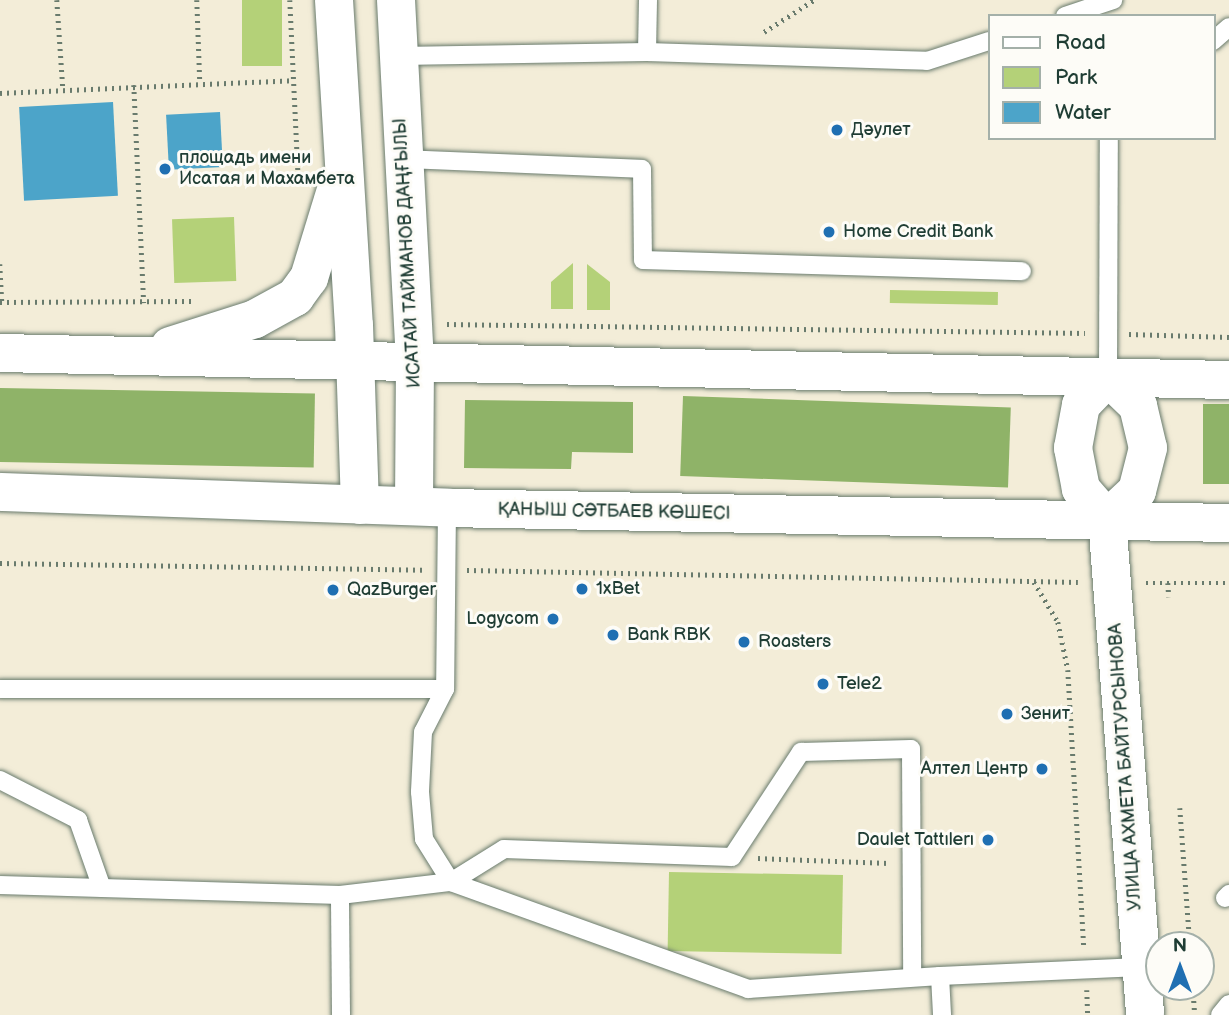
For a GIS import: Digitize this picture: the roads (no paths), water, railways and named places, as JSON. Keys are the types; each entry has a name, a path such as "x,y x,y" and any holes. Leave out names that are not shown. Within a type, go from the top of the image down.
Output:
{"main road":[{"path":"334,0 355,360 360,505"},
{"name":"ИСАТАЙ ТАЙМАНОВ ДАҢҒЫЛЫ","path":"396,0 415,362 431,507"},
{"path":"137,356 255,319 295,297 309,278 342,167"},
{"path":"0,353 1229,380"},
{"path":"1108,377 1138,406 1148,448 1137,491 1107,519 1081,489 1073,448 1081,405 1108,377"},
{"name":"ҚАНЫШ СӘТБАЕВ КӨШЕСІ","path":"0,492 431,507 1031,522 1107,519 1229,523"},
{"name":"УЛИЦА АХМЕТА БАЙТУРСЫНОВА","path":"1107,519 1145,1015"}],"lane":[{"path":"647,52 648,0"},
{"path":"1071,14 1113,0"},
{"path":"1215,39 1229,27"},
{"path":"398,56 647,52 927,61 988,41"},
{"path":"1108,377 1106,334 1110,140"},
{"path":"404,159 642,169 643,260 1022,271"},
{"path":"431,507 446,570 445,689 423,732 420,792 424,839 451,882 748,989 912,976 1140,967"},
{"path":"0,689 445,689"},
{"path":"0,885 340,895 451,882 504,849 732,857 802,752 911,749 912,976"},
{"path":"0,780 78,820 102,888"},
{"path":"340,895 341,1015"},
{"path":"940,976 942,1015"},
{"path":"1220,1015 1229,1004"}],"water":[{"path":"113,102 118,196 24,201 19,107"},
{"path":"220,112 223,167 169,170 166,115"}],"place":[{"name":"Дәулет","path":"837,130"},
{"name":"площадь имени Исатая и Махамбета","path":"165,169"},
{"name":"Home Credit Bank","path":"829,232"},
{"name":"1xBet","path":"582,589"},
{"name":"QazBurger","path":"333,590"},
{"name":"Logycom","path":"553,619"},
{"name":"Bank RBK","path":"613,635"},
{"name":"Roasters","path":"744,642"},
{"name":"Tele2","path":"823,684"},
{"name":"Зенит","path":"1007,714"},
{"name":"Алтел Центр","path":"1042,769"},
{"name":"Daulet Tattılerı","path":"988,840"}]}
